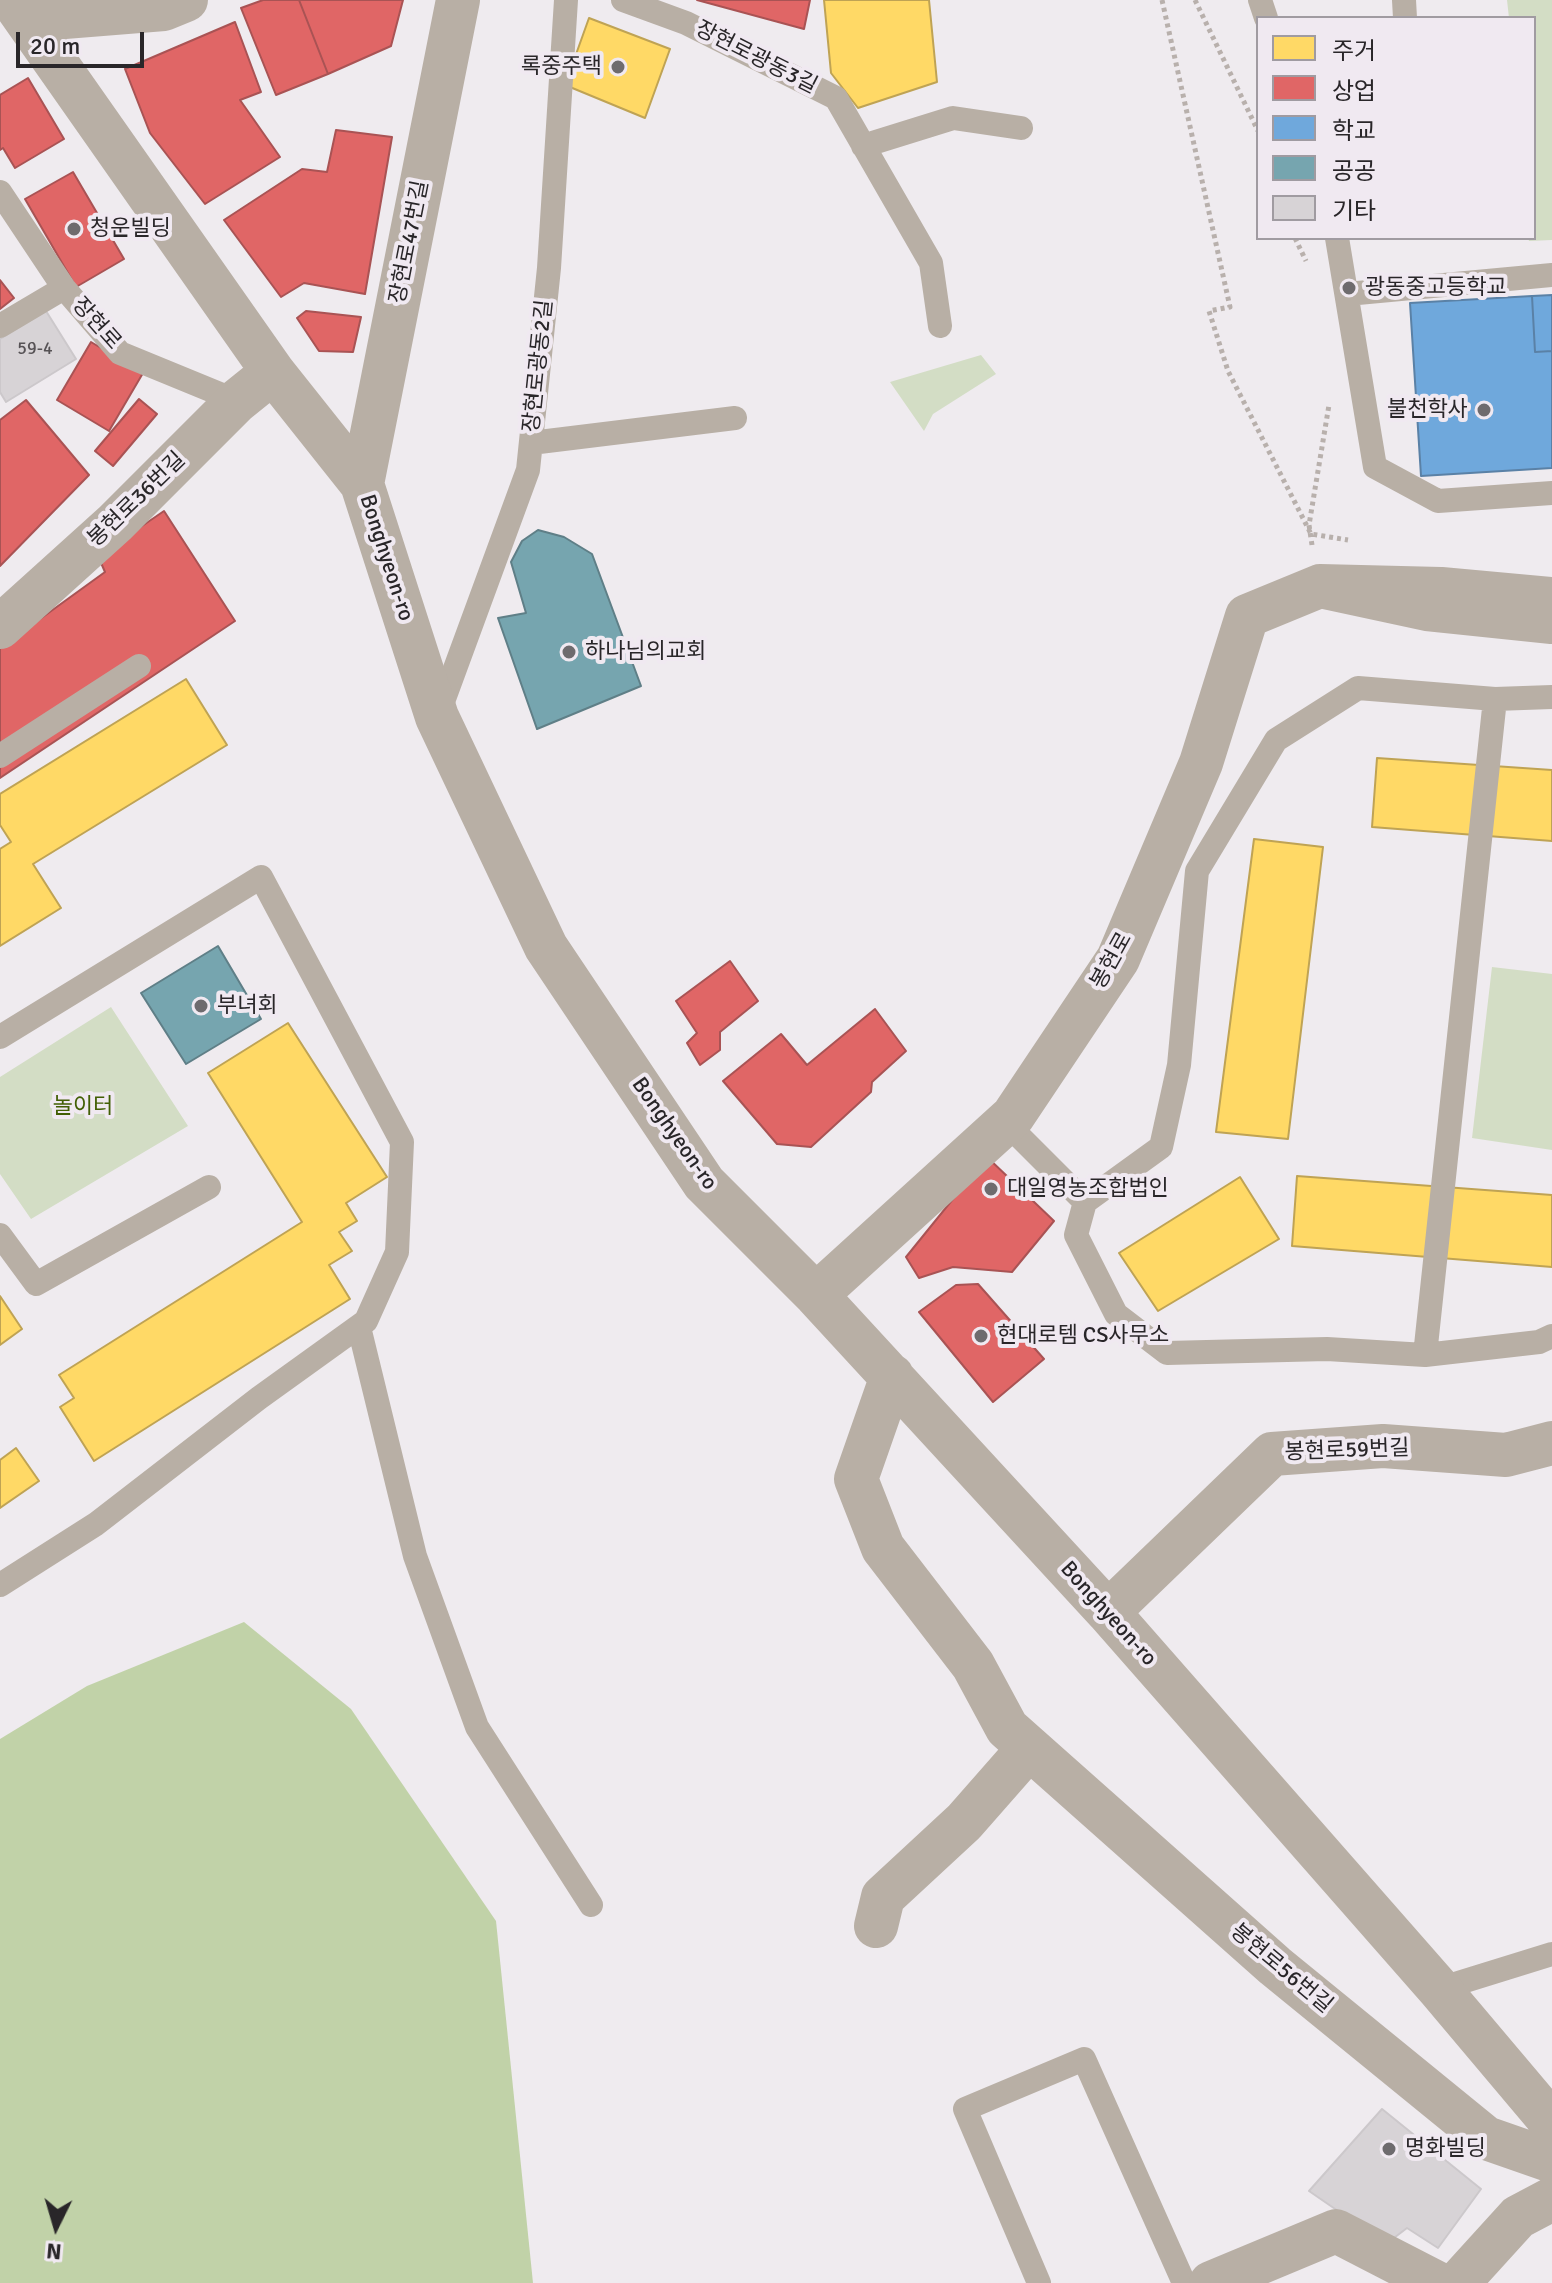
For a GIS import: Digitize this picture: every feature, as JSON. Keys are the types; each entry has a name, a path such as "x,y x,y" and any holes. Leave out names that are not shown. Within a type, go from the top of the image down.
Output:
{"street":[{"path":"22,15 164,9 186,0"},
{"name":"장현로47번길","path":"362,484 458,0"},
{"name":"Bonghyeon-ro","path":"22,15 273,372 362,484 437,717 555,960 704,1183 816,1295 1108,1612 1439,1989 1552,2123"},
{"name":"봉현로36번길","path":"0,627 115,523 237,401 273,372"},
{"path":"1320,586 1427,609 1552,622"},
{"name":"봉현로","path":"816,1295 1005,1122 1118,959 1201,763 1247,616 1320,586 1441,589 1552,599"},
{"name":"봉현로56번길","path":"892,1376 856,1479 883,1548 973,1665 1007,1728 1275,1966 1486,2138 1552,2161"},
{"name":"봉현로59번길","path":"1108,1612 1272,1454 1383,1446 1506,1455 1552,1443"},
{"path":"876,1926 883,1897 964,1822 1029,1748"},
{"path":"1458,2283 1518,2217 1552,2199"},
{"path":"1211,2283 1336,2231 1437,2283"}],"lane":[{"name":"장현로광동2길","path":"437,717 528,470 549,268 566,0"},
{"name":"장현로광동3길","path":"623,0 686,23 836,98 931,263 940,326"},
{"path":"863,146 953,118 1021,128"},
{"name":"장현로","path":"0,192 64,288 120,353 237,401"},
{"path":"1337,240 1375,467 1438,501 1552,493"},
{"path":"1347,294 1552,275"},
{"path":"0,326 64,288"},
{"path":"531,443 735,418"},
{"path":"0,756 139,666"},
{"path":"1552,697 1495,699 1358,688 1276,740 1197,871 1179,1065 1161,1147 1085,1202 1076,1235 1116,1314 1167,1353 1327,1349 1425,1355 1539,1342 1552,1336"},
{"path":"1425,1355 1495,699"},
{"path":"0,1037 261,877 402,1142 397,1252 366,1321 96,1524 0,1585"},
{"path":"1005,1122 1085,1202"},
{"path":"0,1235 36,1284 209,1187"},
{"path":"359,1327 415,1556 477,1727 591,1905"},
{"path":"1439,1989 1552,1954"},
{"path":"1039,2283 965,2109 1084,2059 1184,2283"}],"path":[{"path":"1162,0 1230,307 1209,311 1228,371 1311,534 1320,586"},
{"path":"1195,0 1256,127"},
{"path":"1311,534 1330,402"}],"green space":[{"path":"1507,0 1552,0 1552,240 1529,241 1529,240 1536,240 1536,16 1509,16"},
{"path":"981,355 996,374 933,414 924,431 890,382"},
{"path":"1492,967 1552,974 1552,1150 1472,1138"},
{"name":"놀이터","path":"111,1007 188,1126 31,1219 0,1174 0,1077"},
{"path":"244,1622 351,1709 496,1921 533,2283 0,2283 0,1739 87,1686"}],"building: 주거":[{"path":"824,0 929,0 937,82 858,108 831,73"},
{"name":"록중주택","path":"589,18 670,49 645,118 565,85"},
{"path":"186,679 227,745 33,864 61,908 0,946 0,849 11,842 0,825 0,794"},
{"path":"1377,758 1552,770 1552,841 1372,827"},
{"path":"1254,839 1323,847 1288,1139 1216,1132"},
{"path":"288,1023 387,1177 346,1203 357,1221 339,1232 352,1251 329,1265 350,1299 94,1461 60,1407 74,1398 59,1375 302,1222 208,1073"},
{"path":"1297,1176 1552,1195 1552,1267 1292,1246"},
{"path":"1240,1177 1279,1239 1158,1311 1119,1253"},
{"path":"0,1296 22,1329 0,1345"},
{"path":"16,1448 39,1481 0,1508 0,1460"}],"building: 상업":[{"path":"263,0 299,0 328,74 276,95 241,8"},
{"path":"299,0 403,0 391,46 328,74"},
{"path":"697,0 810,0 804,29"},
{"path":"235,22 261,92 240,100 280,157 205,204 150,133 125,69"},
{"path":"28,78 64,139 15,168 3,148 0,150 0,95"},
{"path":"336,130 392,137 365,294 304,283 281,297 224,220 302,169 327,172"},
{"name":"청운빌딩","path":"73,172 124,259 76,287 25,199"},
{"path":"0,280 14,298 0,309"},
{"path":"306,311 361,317 353,352 319,351 297,318"},
{"path":"91,342 143,373 109,431 57,400"},
{"path":"139,399 157,414 113,466 95,451"},
{"path":"26,400 89,475 0,566 0,420"},
{"path":"164,511 235,621 0,778 0,648 105,572 98,556"},
{"path":"730,961 758,1001 720,1032 720,1050 700,1065 687,1043 697,1033 676,1001"},
{"path":"875,1009 906,1051 872,1082 871,1092 811,1147 777,1144 723,1081 781,1034 807,1065"},
{"name":"대일영농조합법인","path":"987,1157 1054,1221 1012,1272 953,1267 919,1278 906,1257"},
{"name":"현대로템 CS사무소","path":"978,1284 1044,1359 993,1402 919,1312 956,1285"}],"building: 학교":[{"path":"1552,295 1552,351 1535,352 1532,296"},
{"name":"불천학사","path":"1532,296 1535,352 1552,351 1552,468 1421,476 1410,303"}],"building: 공공":[{"name":"하나님의교회","path":"538,530 564,537 592,554 641,686 537,729 498,618 526,613 511,562 522,541"},
{"name":"부녀회","path":"218,946 261,1019 186,1064 141,993"}],"building: 기타":[{"path":"46,311 76,359 6,402 0,392 0,339"},
{"name":"명화빌딩","path":"1382,2109 1481,2189 1438,2248 1407,2228 1386,2244 1309,2191"}],"place":[{"name":"록중주택","path":"618,67"},
{"name":"청운빌딩","path":"74,229"},
{"name":"광동중고등학교","path":"1349,288"},
{"name":"불천학사","path":"1484,410"},
{"name":"하나님의교회","path":"569,652"},
{"name":"부녀회","path":"201,1006"},
{"name":"대일영농조합법인","path":"991,1189"},
{"name":"현대로템 CS사무소","path":"981,1336"},
{"name":"명화빌딩","path":"1389,2149"}]}
